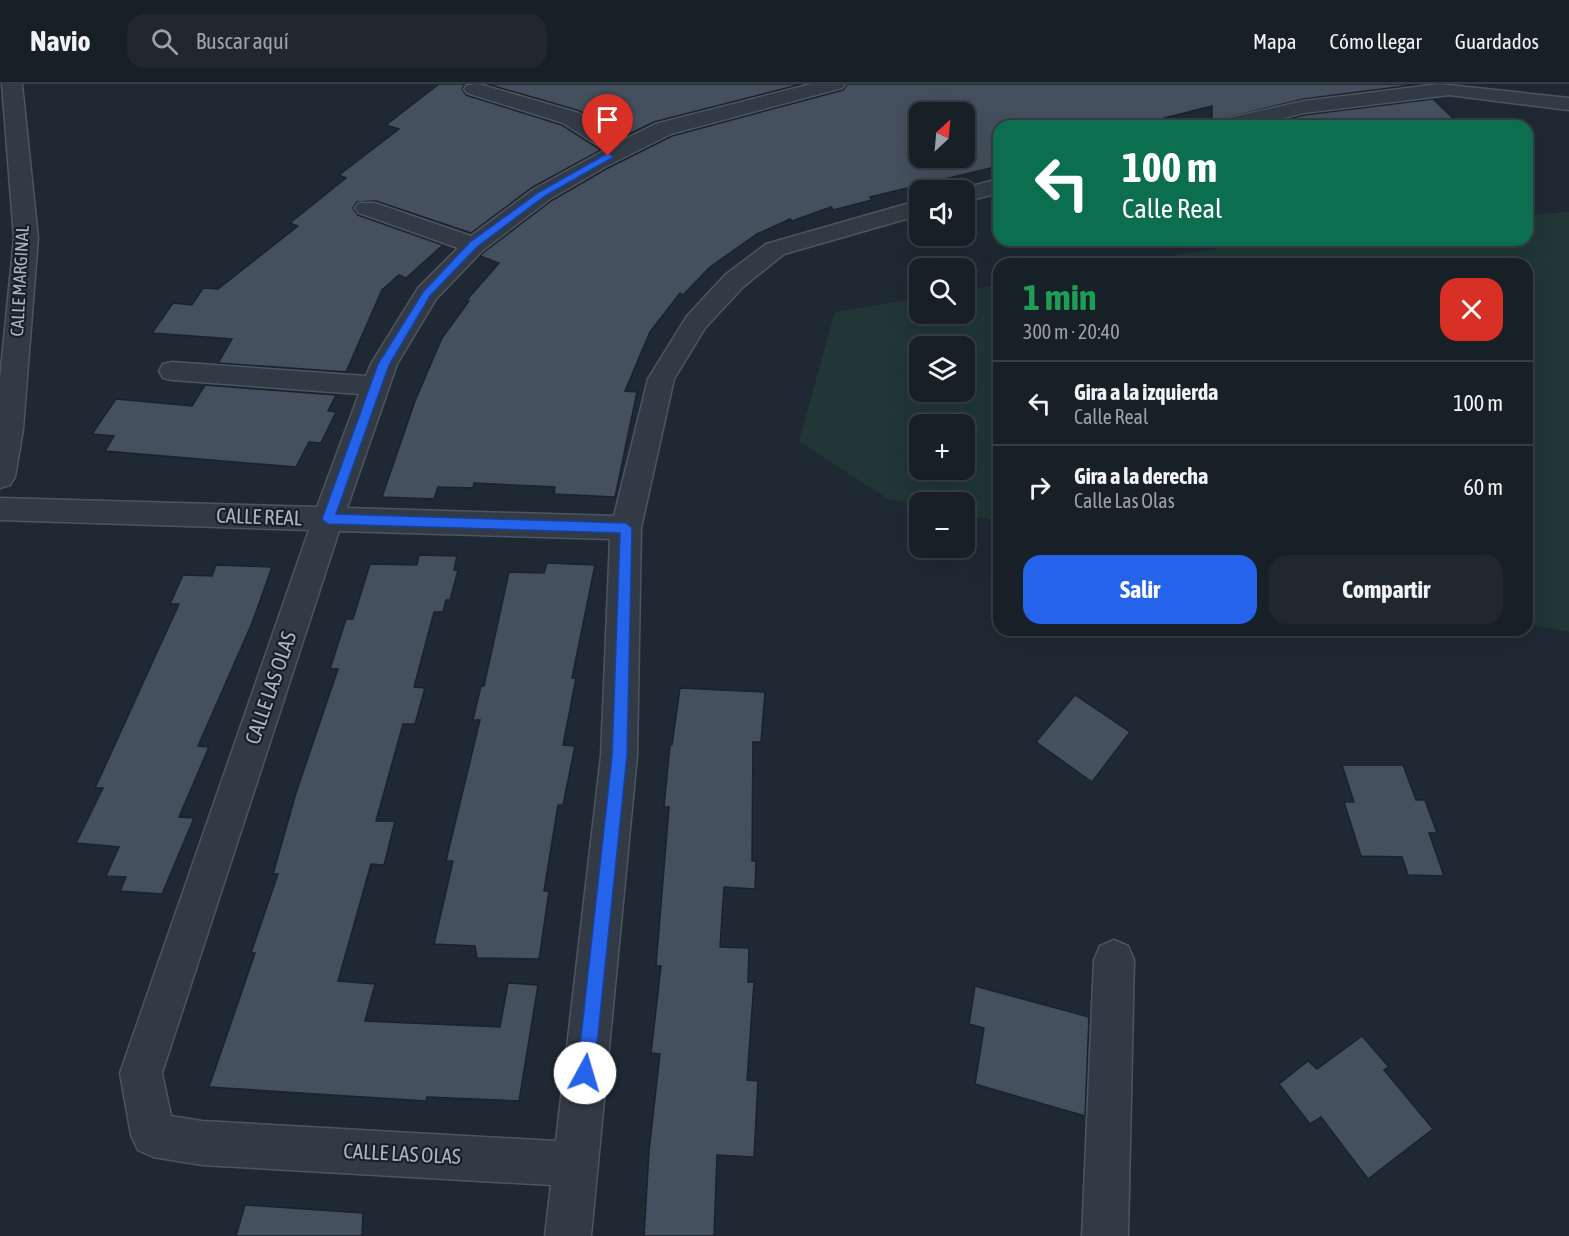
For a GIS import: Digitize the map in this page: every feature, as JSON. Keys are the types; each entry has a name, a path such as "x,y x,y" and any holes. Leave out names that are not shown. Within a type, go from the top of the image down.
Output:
{"street":[{"name":"CALLE MARGINAL","path":"0,477 9,429 26,238 12,84"},
{"name":"CALLE LAS OLAS","path":"576,1164 202,1143 153,1135 141,1073 328,519 384,364 427,294 474,244 542,194 620,150 663,129 835,84"},
{"path":"1248,120 1304,107 1449,89 1482,88 1569,104"},
{"path":"474,89 571,118 620,150"},
{"path":"975,192 993,188"},
{"path":"367,208 474,244"},
{"path":"568,1236 619,756 626,528 661,379 696,322 734,281 775,249 909,210"},
{"path":"172,371 376,386"},
{"name":"CALLE REAL","path":"0,509 626,528"},
{"path":"1105,1236 1114,960"}],"green space":[{"path":"1569,212 1569,632 1533,625 1533,258 1159,258 1231,246 1533,246 1533,215"},
{"path":"993,286 993,520 975,516 975,492 909,492 909,503 888,499 799,441 835,312 909,300 909,324 975,324 975,289"}],"building":[{"path":"439,84 465,84 462,89 466,95 562,125 601,150 533,187 471,233 376,201 357,202 353,208 358,215 443,245 406,278 399,275 382,290 346,372 218,363 232,339 152,333 173,303 192,305 203,288 218,289 298,226 290,223 346,178 339,175 399,129 386,125"},
{"path":"487,84 802,84 654,122 621,138 580,111"},
{"path":"847,84 1421,84 1304,99 1216,120 1212,120 1212,106 1157,120 993,120 993,167 941,180 909,180 909,188 870,197 872,200 833,210 831,207 792,221 790,219 757,234 710,267 683,295 680,293 650,332 625,391 637,392 615,497 554,494 555,487 474,483 473,488 438,487 434,499 382,497 415,401 442,338 469,301 466,301 499,263 480,256 551,201 606,169 672,136 843,90"},
{"path":"1433,99 1454,119 1284,120 1304,115"},
{"path":"205,385 336,395 328,411 336,412 321,443 309,442 296,467 105,451 114,436 92,434 116,399 192,406"},
{"path":"419,555 457,556 454,570 458,570 450,600 446,600 443,612 434,612 414,687 425,688 415,724 403,724 376,821 395,821 384,865 371,864 338,981 375,984 365,1021 500,1027 508,983 538,985 519,1101 427,1097 426,1101 209,1087 255,953 251,953 278,874 273,874 296,793 338,669 330,669 346,619 353,619 370,564 417,565"},
{"path":"547,563 595,565 572,678 576,678 563,745 575,746 563,805 558,805 544,891 549,891 539,959 477,958 475,946 434,944 453,861 446,861 480,720 473,720 481,686 484,686 509,572 544,573"},
{"path":"216,565 272,567 252,623 198,746 209,747 179,817 194,818 162,894 120,891 126,877 106,876 119,847 76,843 103,788 95,788 179,604 170,604 183,575 212,576"},
{"path":"680,688 765,692 761,742 753,742 752,861 756,861 755,889 724,887 720,947 749,948 748,982 754,982 747,1080 758,1081 754,1157 717,1155 714,1236 644,1236 649,1151 660,1054 651,1053 661,966 656,966 669,807 664,807 670,745 672,745"},
{"path":"1075,695 1130,732 1092,782 1036,742"},
{"path":"1342,765 1403,765 1416,800 1425,800 1437,833 1429,833 1444,876 1408,875 1402,857 1361,856 1344,802 1354,802"},
{"path":"975,986 1089,1017 1085,1116 975,1084 984,1028 969,1024"},
{"path":"1362,1036 1389,1067 1384,1070 1433,1129 1368,1179 1321,1117 1310,1124 1279,1084 1308,1061 1317,1069"},
{"path":"245,1205 363,1213 362,1236 236,1236"}],"route":[{"path":"585,1073 619,756 626,528 328,519 384,364 427,294 474,244 542,194 608,156"}]}
